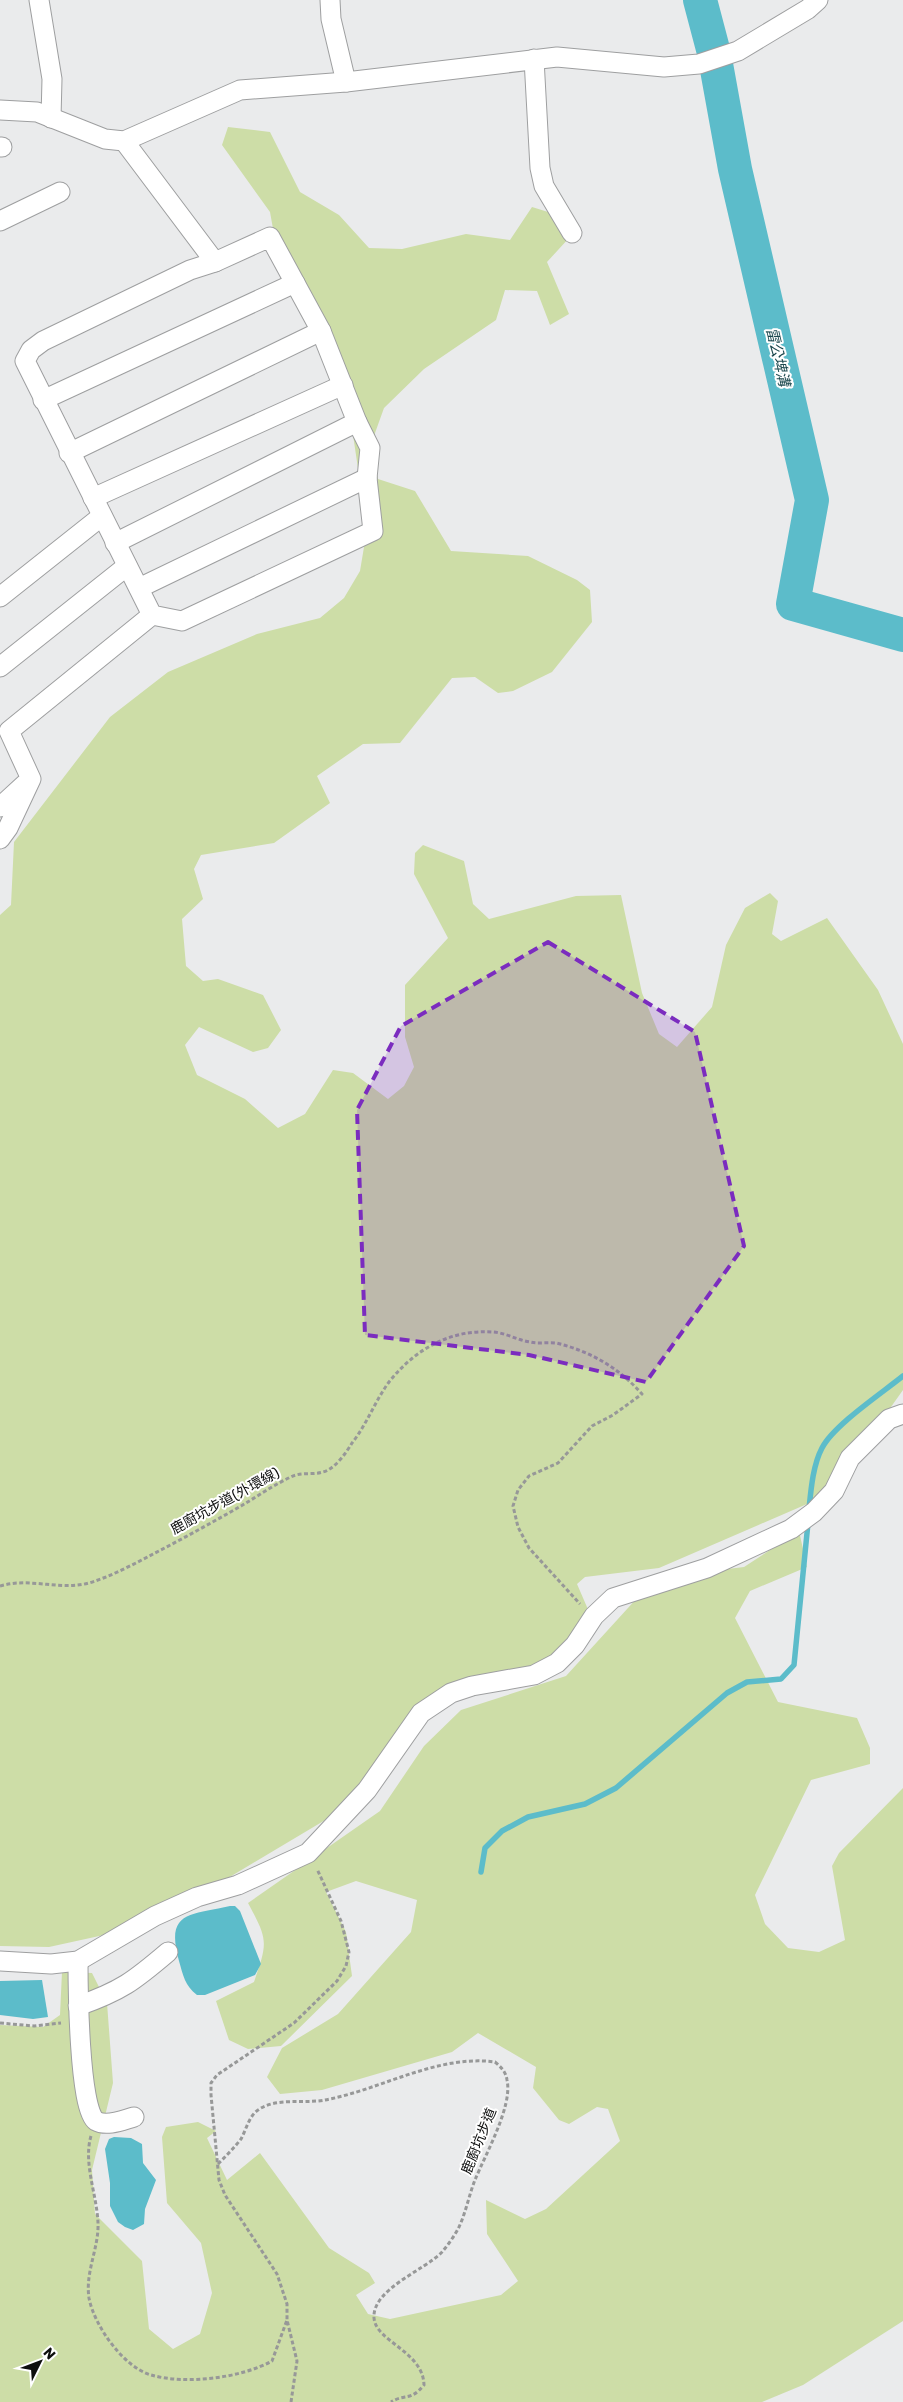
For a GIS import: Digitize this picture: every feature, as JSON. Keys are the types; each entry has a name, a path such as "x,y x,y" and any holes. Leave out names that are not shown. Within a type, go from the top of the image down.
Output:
{"street":[{"path":"39,0 52,79 51,118"},
{"path":"330,0 331,19 346,82"},
{"path":"0,110 37,112 105,139 124,142 240,90 346,82 556,57 664,67 699,64 725,57 782,25 818,0"},
{"path":"534,59 540,168 544,186 572,233"},
{"path":"124,142 215,262"},
{"path":"0,221 60,192"},
{"path":"270,237 321,331 357,422 370,448 367,478 373,531 182,621 152,615 69,453 25,362 31,350 43,341 190,270 215,262 270,237"},
{"path":"43,400 295,283"},
{"path":"69,453 321,331"},
{"path":"93,498 342,385"},
{"path":"115,543 357,422"},
{"path":"139,588 367,478"},
{"path":"0,596 102,516"},
{"path":"0,667 128,566"},
{"path":"31,779 4,734 152,615"},
{"path":"0,807 31,779"},
{"path":"0,839 31,779"},
{"path":"0,1961 51,1964 78,1961 155,1916 197,1897 238,1885 308,1853 368,1790 421,1713 450,1693 472,1686 534,1675 557,1663 575,1645 594,1616 613,1598 707,1568 796,1525 814,1512 834,1491 850,1458 889,1419 903,1414"},
{"path":"79,2014 134,1981 168,1952"},
{"path":"78,1961 79,2014 86,2100 90,2114 96,2121 106,2124 134,2118"}],"path":[{"name":"鹿廚坑步道(外環線)","path":"0,1586 14,1582 38,1582 56,1586 89,1583 120,1571 170,1545 296,1475 325,1472 338,1460 366,1424 390,1382 418,1354 439,1340 470,1331 495,1332 529,1342 554,1343 581,1350 627,1377 642,1394 613,1415 592,1426 558,1464 529,1476 518,1490 513,1506 518,1527 529,1548 569,1593 594,1616"},
{"path":"291,2402 297,2360 287,2320 287,2304 277,2274 226,2195 219,2180 213,2130 211,2083 217,2075 294,2023 337,1981 346,1966 349,1952 341,1921 326,1886 308,1853"},
{"path":"0,2023 34,2026 79,2014"},
{"name":"鹿廚坑步道","path":"218,2164 242,2137 257,2110 270,2104 314,2102 332,2099 401,2077 461,2061 495,2062 502,2068 508,2081 505,2106 459,2227 442,2251 426,2266 387,2291 377,2304 374,2318 379,2330 408,2355 424,2375 424,2385 417,2395 409,2398 397,2398 391,2402"},
{"path":"96,2121 89,2144 98,2226 91,2263 89,2295 93,2313 105,2335 120,2353 134,2366 150,2375 193,2380 258,2369 272,2361 287,2320"}],"highlighted area":[{"path":"548,942 695,1032 744,1246 646,1382 529,1355 365,1335 357,1110 401,1026"}],"green space":[{"path":"228,127 270,132 300,192 339,215 369,248 402,249 466,234 510,240 532,207 561,216 569,238 547,262 569,314 550,325 537,291 505,290 496,320 424,369 384,408 375,433 376,471 378,479 415,491 451,551 528,556 577,580 590,590 592,622 552,672 513,691 498,693 475,677 452,678 400,743 363,744 317,776 330,803 274,843 201,855 194,869 203,899 182,919 186,966 203,981 218,979 263,995 281,1030 268,1048 253,1052 199,1027 185,1045 197,1075 245,1099 278,1128 305,1114 333,1070 353,1073 388,1099 404,1086 414,1067 405,1037 405,985 448,938 414,874 415,853 423,845 464,861 473,904 489,919 576,896 621,895 642,993 659,1034 677,1047 712,1007 726,945 745,908 770,893 778,901 772,934 781,941 827,918 878,990 903,1044 903,1390 842,1476 814,1501 659,1568 585,1577 577,1584 593,1621 564,1657 460,1685 342,1810 193,1899 113,1933 49,1947 0,1946 0,915 11,905 14,842 110,717 168,672 257,634 320,618 344,598 360,571 367,529 345,381 279,262 270,212 222,145"},
{"path":"799,1531 807,1567 750,1591 735,1618 778,1702 857,1718 870,1748 870,1764 811,1780 755,1895 765,1924 788,1948 819,1952 845,1940 832,1866 839,1853 903,1788 903,2321 803,2385 762,2402 0,2402 0,2025 43,2027 60,2015 62,1972 92,1973 107,2003 113,2083 92,2170 95,2214 142,2261 149,2329 173,2349 200,2334 212,2293 201,2243 167,2203 162,2137 166,2127 198,2122 216,2131 207,2138 227,2180 260,2153 329,2248 369,2273 375,2283 356,2295 368,2314 390,2319 501,2295 518,2281 487,2234 486,2200 525,2219 546,2209 620,2141 608,2109 597,2107 569,2124 559,2120 533,2088 536,2067 478,2033 452,2052 322,2090 280,2094 267,2077 282,2048 338,2014 411,1932 417,1900 356,1881 326,1892 346,1932 352,1976 281,2046 248,2049 229,2040 216,2001 254,1982 259,1969 264,1941 259,1925 248,1903 380,1811 424,1746 461,1710 566,1676 638,1597 687,1574 744,1567"}],"water":[{"path":"235,1906 240,1911 261,1964 255,1975 205,1995 197,1995 187,1984 183,1976 176,1945 175,1933 178,1924 184,1918 193,1914"},
{"path":"42,1980 48,2017 33,2019 0,2015 0,1981"},
{"path":"114,2137 131,2138 142,2144 143,2163 156,2180 145,2209 144,2224 133,2230 118,2222 110,2206 110,2183 105,2149 109,2139"}],"waterway":[{"name":"雷公埤溝","path":"700,0 714,53 735,169 812,500 793,604 903,635"},
{"path":"809,1509 816,1462 828,1439 847,1420 903,1376"},
{"path":"481,1872 485,1848 502,1831 528,1817 585,1804 616,1788 727,1693 747,1682 781,1679 794,1665 808,1523"}]}
